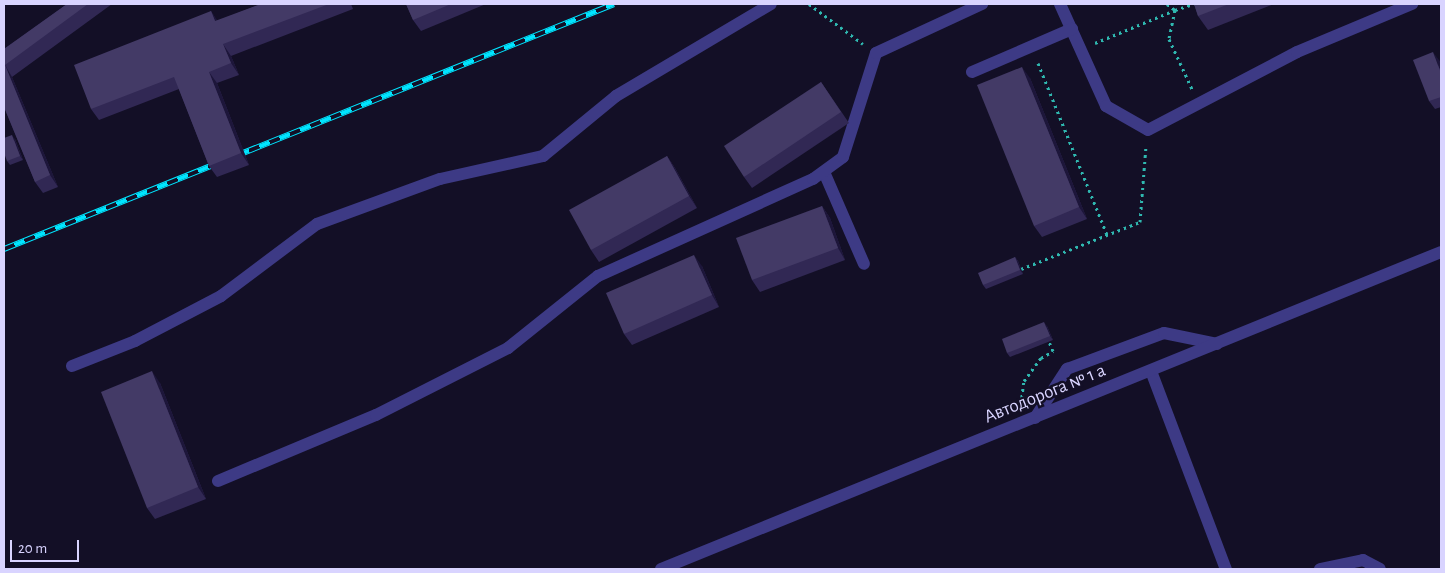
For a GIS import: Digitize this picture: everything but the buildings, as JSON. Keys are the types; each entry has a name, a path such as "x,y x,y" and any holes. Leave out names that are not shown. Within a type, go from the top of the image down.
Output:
{"street":[{"path":"72,366 135,341 221,296 317,224 440,179 543,156 616,96 771,4"},
{"path":"218,481 376,415 508,348 598,276 824,172 843,157 876,53 982,4"},
{"path":"1060,4 1106,106 1148,130 1297,52 1412,4"},
{"path":"972,72 1072,29"},
{"path":"824,172 864,264"},
{"name":"Автодорога № 1 а","path":"661,569 1441,252"},
{"path":"1035,418 1067,368 1164,333 1216,344"},
{"path":"1152,371 1226,569"},
{"path":"1320,569 1363,560 1380,569"}],"path":[{"path":"809,4 859,41"},
{"path":"1167,4 1175,10"},
{"path":"1173,4 1175,10 1169,39 1198,103"},
{"path":"1080,48 1194,4"},
{"path":"1031,46 1108,235"},
{"path":"1021,269 1140,222 1148,130"},
{"path":"1021,404 1024,381 1041,358 1053,351 1047,335"}],"railway":[{"path":"4,249 614,4"}]}
